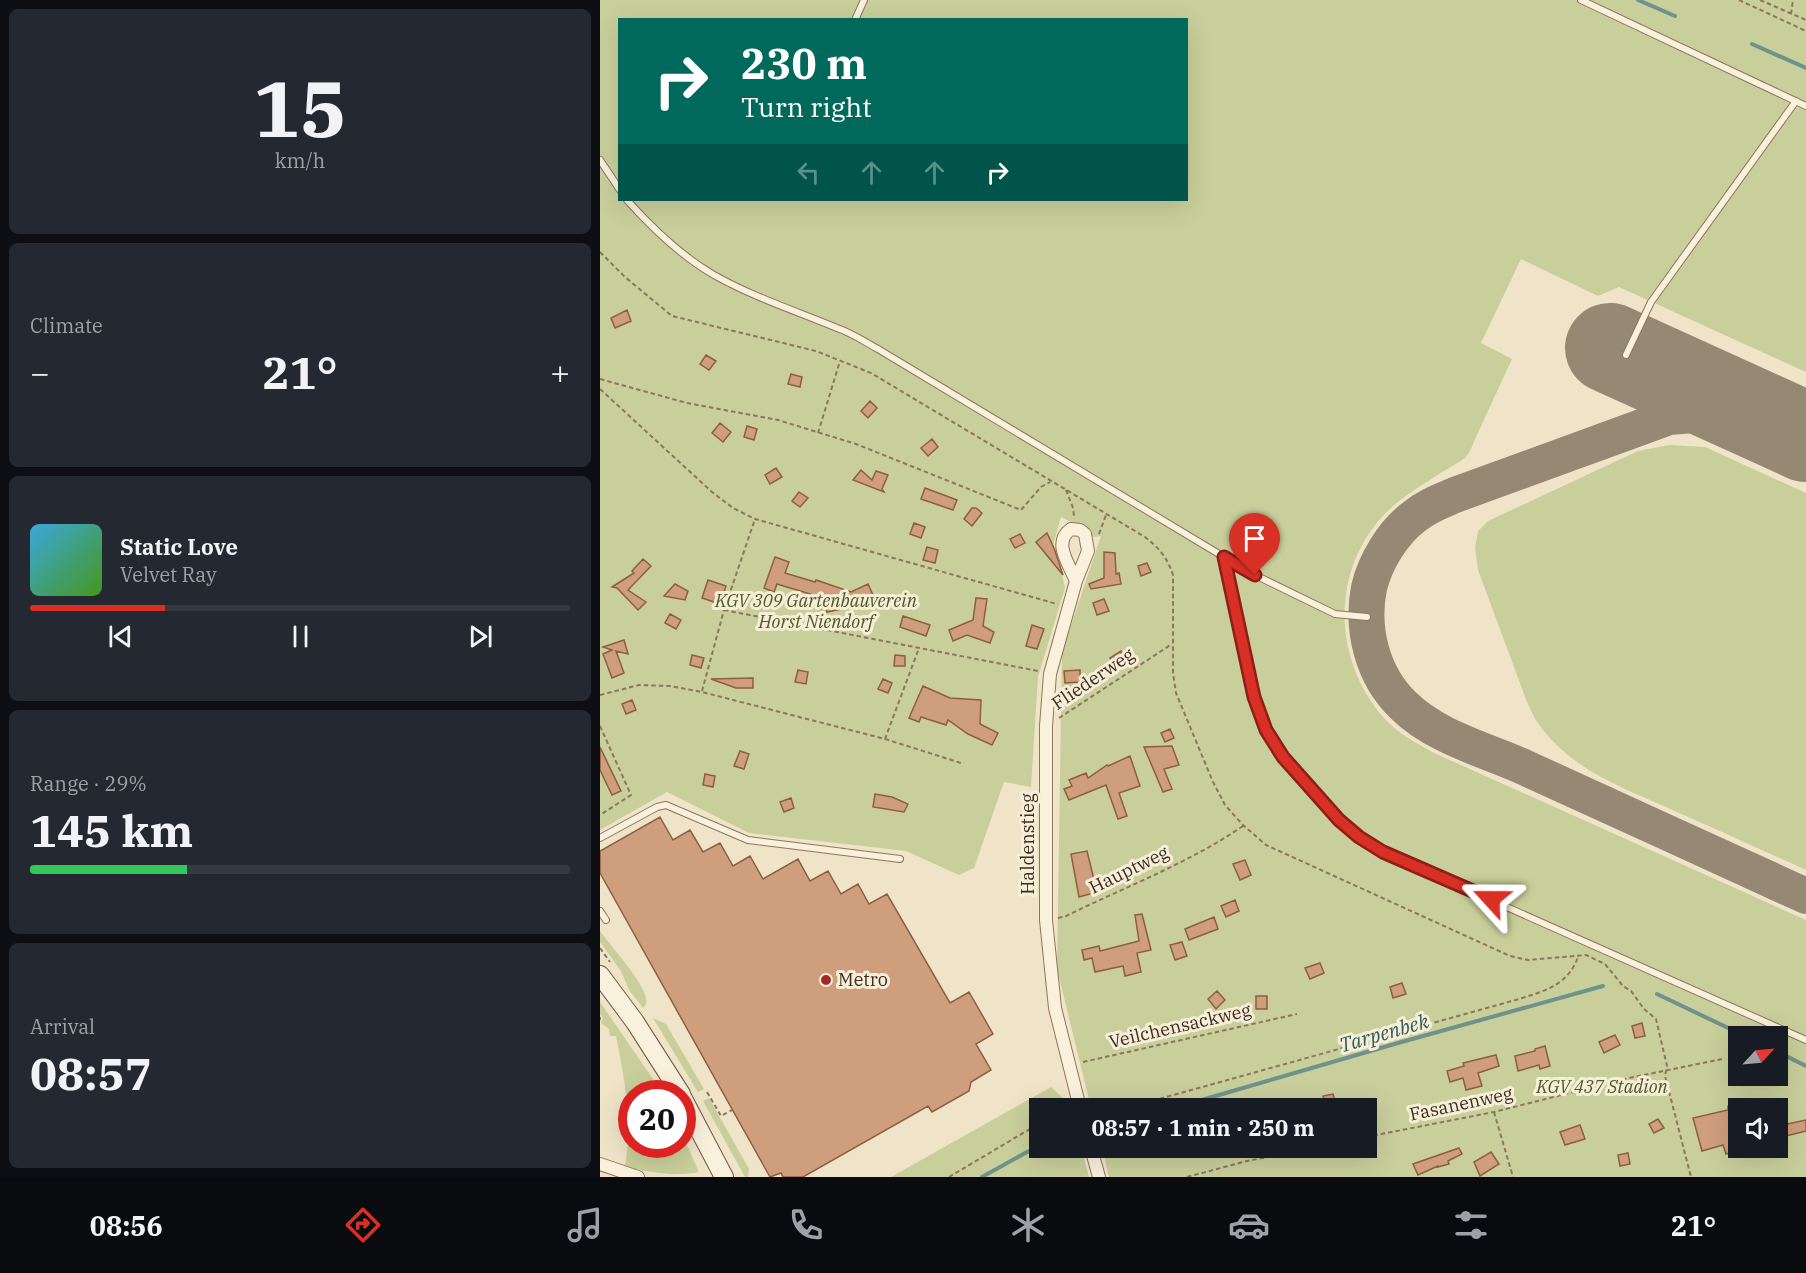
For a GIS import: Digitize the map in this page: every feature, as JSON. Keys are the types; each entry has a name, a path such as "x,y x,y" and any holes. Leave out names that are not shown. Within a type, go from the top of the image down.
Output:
{"main road":[{"path":"600,975 635,1022 672,1080"},
{"path":"696,1123 723,1177"}],"street":[{"name":"Haldenstieg","path":"1071,529 1080,530 1085,534 1088,551 1076,580 1050,674 1046,726 1046,920 1055,1008 1077,1098"},
{"path":"1071,529 1065,534 1062,549 1076,580"},
{"path":"1094,1158 1099,1177"},
{"path":"600,1164 638,1177"}],"lane":[{"path":"856,18 864,0"},
{"path":"1581,0 1806,106"},
{"path":"1626,355 1651,302 1796,101"},
{"path":"600,160 618,187"},
{"path":"628,201 668,240 712,274 786,309 840,328 879,349 1255,575 1335,614 1367,617"},
{"path":"1224,557 1254,697 1266,730 1283,757 1339,820 1359,837 1383,852 1806,1040"},
{"path":"600,838 657,807 666,805 748,840 900,859"},
{"path":"600,911 606,920"}],"path":[{"path":"1739,0 1806,31"},
{"path":"1760,0 1806,20"},
{"path":"1791,14 1793,0"},
{"path":"600,252 625,277 672,316 816,351 871,373 1106,515"},
{"path":"818,433 840,361"},
{"path":"600,379 687,403 778,420 856,444 1021,510 1041,487 1051,481"},
{"path":"600,389 712,492 733,508 755,519 1068,607"},
{"path":"1066,490 1074,514 1071,529"},
{"path":"702,692 724,610 755,519"},
{"path":"724,610 1050,674"},
{"name":"Fliederweg","path":"1046,726 1173,644"},
{"path":"885,739 919,648"},
{"path":"600,695 639,685 670,686 702,692 885,739 961,763"},
{"path":"600,726 631,795 600,815"},
{"name":"Hauptweg","path":"1046,920 1066,915 1222,839 1243,825"},
{"path":"1163,1098 1519,999 1562,982 1569,975 1579,956 1586,956 1605,964 1623,986 1631,991 1644,1010 1656,1019 1667,1066 1668,1086 1691,1177"},
{"name":"Veilchensackweg","path":"1068,1065 1298,1014"},
{"name":"Fasanenweg","path":"1377,1135 1494,1112 1629,1078 1722,1059"},
{"path":"707,1092 721,1116 732,1110"},
{"path":"1494,1112 1513,1177"},
{"path":"949,1177 1029,1130"},
{"path":"1187,1177 1263,1158"}],"green space":[{"path":"600,0 1806,0 1806,372 1619,287 1598,296 1521,259 1481,343 1512,359 1471,449 1463,459 1410,493 1381,518 1364,541 1353,566 1346,592 1345,618 1348,645 1355,671 1367,695 1384,718 1406,737 1432,752 1806,920 1806,1177 1109,1177 1104,1158 1377,1158 1377,1098 1089,1098 1057,969 1062,652 1101,536 1093,537 1088,531 1061,517 1052,549 1057,552 1065,588 1038,677 1031,787 1004,782 974,868 959,875 906,851 749,833 667,792 600,830"},
{"path":"1669,445 1705,447 1806,493 1806,870 1618,786 1565,752 1535,719 1478,570 1475,548 1478,531 1488,521 1638,451"},
{"path":"600,931 640,984 646,1001 643,1008 629,990 621,971 600,942"},
{"path":"600,1002 654,1080 624,1080 616,1036 610,1036 609,1029 601,1023 603,1018 600,1014"},
{"path":"653,1018 666,1024 704,1089 698,1092 696,1080 691,1080"},
{"path":"1051,1087 1063,1098 1031,1098"},
{"path":"709,1098 749,1169 748,1177 745,1177 703,1101"},
{"path":"1029,1099 1029,1158 1084,1158 1089,1177 891,1177"},
{"path":"626,1158 693,1158 699,1172 673,1174 625,1167"}],"building":[{"path":"627,310 631,321 615,328 611,318"},
{"path":"706,355 716,361 709,370 700,364"},
{"path":"791,374 802,377 800,387 788,384"},
{"path":"870,401 877,408 868,418 861,411"},
{"path":"720,423 731,432 723,442 712,433"},
{"path":"747,426 757,429 754,440 744,437"},
{"path":"932,439 938,447 928,456 921,448"},
{"path":"776,468 782,477 770,484 765,475"},
{"path":"861,470 872,480 876,471 888,475 882,489 884,492 853,480"},
{"path":"925,488 957,500 953,510 921,499"},
{"path":"799,492 808,498 800,507 792,501"},
{"path":"972,508 982,513 972,526 964,519"},
{"path":"914,523 925,527 921,538 910,534"},
{"path":"1047,533 1054,548 1063,575 1036,542"},
{"path":"1020,534 1025,543 1015,548 1010,539"},
{"path":"927,547 938,550 935,563 923,560"},
{"path":"1104,552 1115,553 1116,574 1119,573 1121,584 1091,589 1089,584 1104,578"},
{"path":"775,557 789,562 785,573 815,582 816,580 851,592 868,584 873,595 846,608 827,612 826,608 820,609 817,596 777,584 774,592 764,588"},
{"path":"643,559 651,566 628,590 646,602 638,610 617,588 612,587 634,573 632,571"},
{"path":"1147,563 1151,572 1141,576 1138,566"},
{"path":"708,580 726,586 720,604 702,598"},
{"path":"675,584 688,591 685,600 664,596"},
{"path":"976,598 987,599 983,626 994,632 990,643 967,635 953,641 949,630 973,620"},
{"path":"1104,599 1109,611 1097,615 1093,603"},
{"path":"670,614 681,620 676,629 665,623"},
{"path":"903,616 930,625 926,636 900,627"},
{"path":"1032,625 1044,629 1037,649 1026,646"},
{"path":"624,640 628,654 616,651 624,673 612,678 603,654 612,650 603,647"},
{"path":"1121,651 1128,661 1117,668 1110,658"},
{"path":"692,655 704,658 701,668 690,665"},
{"path":"895,655 905,656 905,666 894,666"},
{"path":"798,670 808,672 806,684 795,682"},
{"path":"1080,670 1080,682 1065,683 1064,671"},
{"path":"753,678 753,688 736,688 711,679"},
{"path":"883,679 892,683 888,693 878,689"},
{"path":"923,686 950,698 981,700 980,724 998,733 992,745 968,734 948,720 946,725 921,717 919,722 909,718"},
{"path":"632,700 636,710 626,714 622,704"},
{"path":"1170,729 1174,738 1165,742 1161,733"},
{"path":"1172,746 1179,765 1164,769 1172,789 1163,792 1144,747"},
{"path":"600,747 621,791 612,795 600,770"},
{"path":"740,751 749,754 744,769 734,766"},
{"path":"1130,756 1140,786 1119,793 1127,816 1118,819 1106,785 1069,800 1064,789 1072,786 1069,780 1086,773 1088,778 1107,765"},
{"path":"705,774 715,776 713,787 703,785"},
{"path":"875,794 892,797 908,804 904,812 873,807"},
{"path":"791,798 794,808 784,812 780,802"},
{"name":"Metro","path":"660,817 673,840 690,830 703,852 720,843 733,866 750,856 763,879 798,859 810,881 828,871 841,894 858,884 869,904 887,894 950,1003 969,992 993,1034 976,1044 991,1070 971,1082 969,1091 932,1112 928,1106 803,1177 783,1177 781,1173 770,1177 600,873 600,851"},
{"path":"1087,851 1097,892 1079,897 1071,854"},
{"path":"1245,860 1251,875 1240,880 1233,864"},
{"path":"1235,900 1239,911 1226,917 1221,906"},
{"path":"1142,914 1151,950 1137,953 1141,972 1125,976 1123,966 1095,972 1092,958 1084,960 1082,950 1099,946 1100,951 1139,941 1135,915"},
{"path":"1214,917 1218,929 1189,940 1185,929"},
{"path":"1182,942 1187,956 1175,960 1170,945"},
{"path":"1320,963 1324,973 1310,979 1305,968"},
{"path":"1402,983 1406,994 1393,998 1390,987"},
{"path":"1217,991 1225,1000 1216,1009 1208,999"},
{"path":"1256,996 1267,996 1267,1009 1256,1009"},
{"path":"1642,1023 1645,1036 1635,1038 1632,1026"},
{"path":"1615,1035 1620,1045 1604,1053 1599,1042"},
{"path":"1545,1046 1550,1066 1540,1069 1539,1065 1518,1071 1515,1056"},
{"path":"1496,1055 1499,1066 1478,1073 1482,1086 1466,1090 1463,1078 1450,1082 1447,1071 1464,1066 1463,1063"},
{"path":"1333,1094 1334,1098 1323,1098 1323,1096"},
{"path":"1728,1110 1728,1153 1726,1154 1723,1145 1702,1151 1693,1118"},
{"path":"1658,1119 1664,1128 1654,1133 1649,1124"},
{"path":"1806,1120 1806,1131 1788,1136 1788,1124"},
{"path":"1580,1125 1585,1139 1565,1145 1560,1132"},
{"path":"1459,1148 1462,1154 1448,1161 1449,1164 1418,1175 1413,1164"},
{"path":"1491,1152 1499,1164 1480,1176 1474,1162"},
{"path":"1628,1153 1630,1164 1620,1166 1618,1155"}],"waterway":[{"path":"1638,0 1675,16"},
{"path":"1752,44 1806,68"},
{"name":"Tarpenbek","path":"1208,1098 1603,986"},
{"path":"1657,994 1728,1028"},
{"path":"1788,1057 1806,1066"},
{"name":"Tarpenbek","path":"982,1177 1029,1151"}],"taxiway":[{"path":"1806,438 1743,416 1707,414 1669,417 1455,495 1420,512 1399,530 1380,558 1369,588 1367,604 1371,651 1383,680 1403,705 1431,726 1446,735 1528,769 1806,896"}],"runway":[{"path":"1610,348 1806,437"}],"place":[{"name":"Metro","path":"826,980"}],"route":[{"path":"1255,575 1224,557 1254,697 1266,730 1283,757 1339,820 1359,837 1383,852 1491,899"}],"park label":[{"name":"KGV 309 Gartenbauverein Horst Niendorf","path":"816,611"},
{"name":"KGV 437 Stadion","path":"1602,1087"}]}
